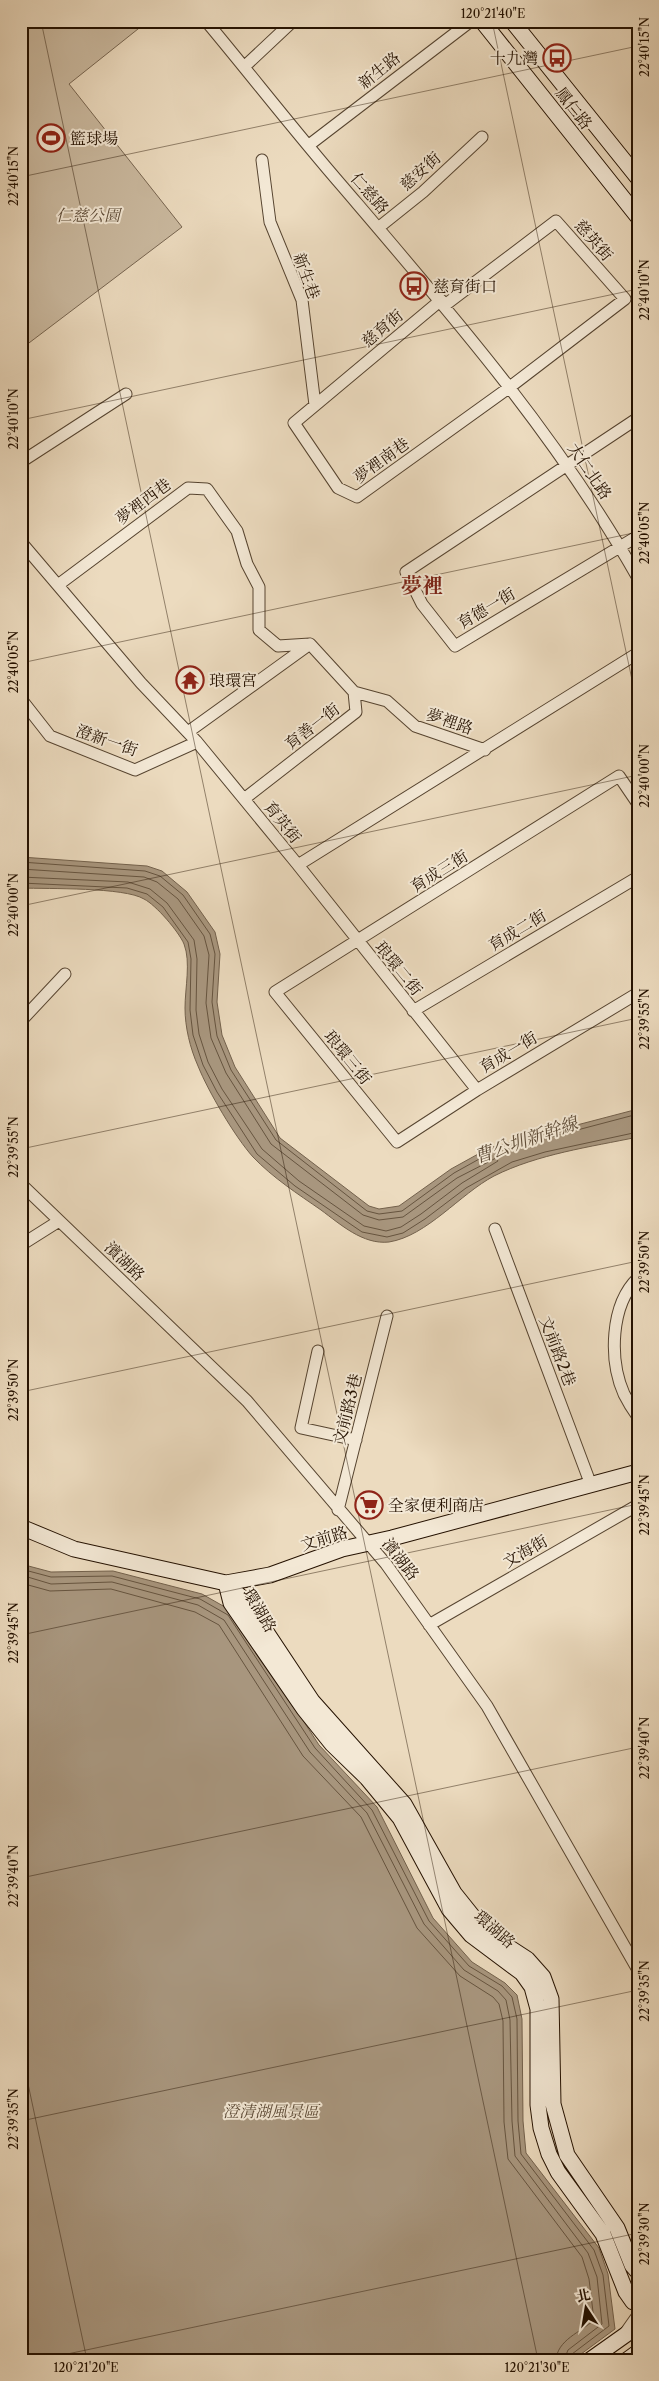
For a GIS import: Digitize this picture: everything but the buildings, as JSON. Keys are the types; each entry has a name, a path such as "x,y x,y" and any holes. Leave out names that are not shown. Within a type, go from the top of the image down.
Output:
{"street":[{"name":"仁慈路","path":"206,21 378,228 443,303 510,387"},
{"path":"244,67 293,21"},
{"name":"新生路","path":"309,145 471,21"},
{"name":"鳳仁路","path":"482,21 638,217"},
{"name":"鳳仁路","path":"512,21 638,178"},
{"name":"慈安街","path":"378,228 423,192 482,137"},
{"name":"新生巷","path":"262,160 270,222 302,300 316,405"},
{"name":"慈英街","path":"443,303 556,221 625,299 510,387"},
{"name":"慈育街","path":"368,361 443,303"},
{"name":"夢裡南巷","path":"368,361 294,423 338,488 357,497 510,387"},
{"name":"大仁北路","path":"510,387 566,463 620,546 638,578"},
{"path":"21,462 126,394"},
{"path":"566,463 638,418"},
{"name":"育德一街","path":"566,463 406,572 422,604 455,646 620,546"},
{"name":"夢裡西巷","path":"58,586 188,488 207,489 237,531 247,564 259,587 259,630 278,646 310,644"},
{"path":"620,546 638,536"},
{"name":"育英街","path":"21,542 141,683 197,742 298,865 638,653"},
{"path":"188,732 310,644"},
{"name":"育善一街","path":"244,799 356,712 354,692 310,644"},
{"name":"夢裡路","path":"354,692 387,701 415,726 485,750"},
{"name":"澄新一街","path":"21,699 50,736 135,770 197,742"},
{"name":"育成三街","path":"275,992 358,942 619,776 638,804"},
{"name":"琅環二街","path":"298,865 477,1090"},
{"name":"育成二街","path":"413,1011 638,877"},
{"path":"21,1020 65,974"},
{"name":"琅環三街","path":"275,992 397,1142"},
{"name":"育成一街","path":"397,1142 477,1090 638,993"},
{"name":"濱湖路","path":"21,1184 247,1401 386,1564 487,1706 638,1970"},
{"path":"21,1245 59,1221"},
{"name":"文前路2巷","path":"495,1229 591,1485"},
{"path":"638,1278 628,1288 621,1306 615,1337 616,1365 624,1393 638,1417"},
{"name":"文前路3巷","path":"338,1510 387,1316"},
{"path":"318,1351 301,1428 356,1440"},
{"name":"文前路","path":"21,1527 74,1549 226,1583 270,1575 342,1549 368,1544 638,1472"},
{"name":"文海街","path":"429,1625 638,1505"},
{"name":"環湖路","path":"226,1583 247,1602 312,1701 340,1734 378,1772 404,1804 459,1899 481,1924 504,1944 527,1959 543,1977 551,2000 545,2067 538,2105 541,2128 549,2154 558,2172 603,2234 626,2292 633,2302 638,2303"},
{"name":"環湖路","path":"545,2067 567,2155 617,2228 632,2265 638,2272"},
{"path":"590,2360 632,2329 638,2315"},
{"path":"627,2360 638,2352"}],"green space":[{"name":"仁慈公園","path":"21,21 148,21 69,84 182,227 21,349"}],"water":[{"name":"曹公圳新幹線","path":"21,857 147,866 162,871 187,892 215,932 220,954 217,1002 222,1035 235,1067 280,1138 369,1206 379,1209 399,1206 451,1169 489,1148 638,1109 638,1137 564,1152 511,1168 481,1184 417,1232 403,1238 389,1242 379,1242 361,1237 344,1227 269,1172 253,1157 222,1113 202,1076 190,1045 185,1015 186,951 184,944 167,919 144,899 120,892 21,888"},
{"name":"澄清湖風景區","path":"21,1564 51,1572 113,1571 202,1594 232,1611 319,1745 377,1807 433,1918 472,1962 505,1983 517,1995 522,2019 523,2121 526,2153 599,2248 608,2274 615,2329 573,2360 21,2360"}],"place":[{"name":"十九灣","path":"557,58"},
{"name":"籃球場","path":"51,138"},
{"name":"慈育街口","path":"414,286"},
{"name":"琅環宮","path":"190,680"},
{"name":"全家便利商店","path":"369,1505"}],"district":[{"name":"夢裡","path":"422,586"}]}
